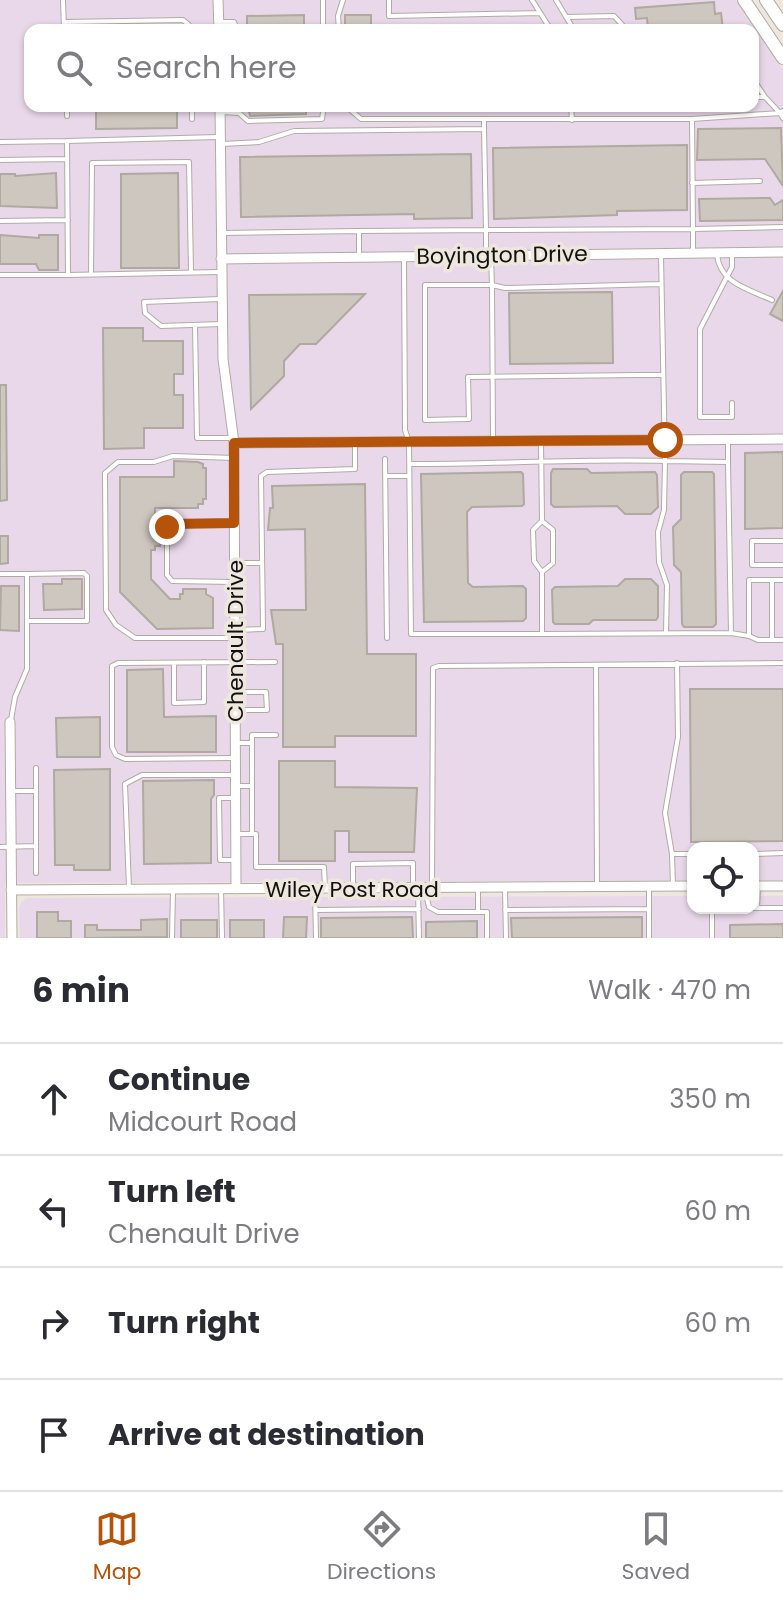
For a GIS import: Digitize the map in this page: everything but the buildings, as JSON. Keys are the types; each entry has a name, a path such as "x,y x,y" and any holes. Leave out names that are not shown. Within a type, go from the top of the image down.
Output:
{"main road":[{"path":"744,0 783,58"},
{"path":"766,0 783,25"}],"street":[{"path":"218,0 218,24"},
{"name":"Chenault Drive","path":"220,112 222,324 225,381 234,441 236,889"},
{"name":"Boyington Drive","path":"221,259 783,252"},
{"path":"234,441 783,439"},
{"path":"10,722 5,753 6,847 12,893 12,938"},
{"name":"Wiley Post Road","path":"12,893 687,886"},
{"path":"759,886 783,886"}],"lane":[{"path":"63,0 64,22 183,20 188,24"},
{"path":"323,0 323,24"},
{"path":"339,24 343,0"},
{"path":"389,0 389,16 540,13"},
{"path":"532,0 547,24"},
{"path":"556,0 570,24"},
{"path":"566,17 614,16 621,24"},
{"path":"759,88 782,114"},
{"path":"759,97 765,97"},
{"path":"192,112 192,119"},
{"path":"234,112 248,121 322,119 323,112"},
{"path":"353,112 361,119 572,120 692,119 782,114"},
{"path":"571,112 572,120"},
{"path":"484,119 486,230 492,285 493,441"},
{"path":"692,119 693,252"},
{"path":"0,142 259,142 294,131 484,129"},
{"path":"67,141 68,275"},
{"path":"0,160 67,159"},
{"path":"91,274 92,163 189,162 191,272"},
{"path":"692,183 760,181"},
{"path":"0,221 68,220"},
{"path":"221,233 783,227"},
{"path":"359,231 359,257"},
{"path":"716,252 718,267 725,277 772,300"},
{"path":"732,252 732,267 700,329 700,417 732,417 732,403"},
{"path":"661,253 665,461 664,510 658,532 659,562 667,585 666,633"},
{"path":"404,257 411,634 731,633 758,640 783,640"},
{"path":"0,275 221,272"},
{"path":"661,284 505,288 492,285 425,285 425,420 469,419 468,377 662,375"},
{"path":"222,299 144,302 145,313 161,326 222,324"},
{"path":"195,325 197,438 234,441"},
{"path":"728,440 731,633"},
{"path":"541,441 542,521 533,530 534,561 542,572 542,634"},
{"path":"234,458 173,456 154,462 118,462 105,473 106,610 116,625 135,638 235,634 263,629 261,476 267,472 355,469 355,442"},
{"path":"385,459 387,638"},
{"path":"410,464 541,463 577,459 728,462"},
{"path":"385,476 409,476"},
{"path":"542,521 553,530 553,563 542,572"},
{"path":"234,523 170,524 167,527 167,575 172,581 234,582"},
{"path":"783,541 752,541 752,565 783,565"},
{"path":"234,563 262,563"},
{"path":"0,574 86,574 88,618 85,622 28,621"},
{"path":"10,722 15,697 27,669 27,574"},
{"path":"749,636 749,580 783,580"},
{"path":"772,580 772,640"},
{"path":"174,662 174,703 189,703 204,702 204,662"},
{"path":"235,758 125,759 116,755 112,747 112,666 118,663 275,662"},
{"path":"673,886 672,838 665,813 678,737 677,663"},
{"path":"419,938 433,668 783,663"},
{"path":"596,665 597,888"},
{"path":"236,692 266,692 267,701 267,710 236,710"},
{"path":"252,834 252,735 276,735"},
{"path":"236,743 252,743"},
{"path":"36,768 36,873"},
{"path":"129,890 125,784 142,775 235,775"},
{"path":"235,786 252,786"},
{"path":"7,797 36,791"},
{"path":"236,798 219,798 220,860 236,860"},
{"path":"236,834 256,834 256,867 324,867 316,910 316,938"},
{"path":"6,847 36,846"},
{"path":"759,854 783,853"},
{"path":"672,854 687,854"},
{"path":"353,890 353,864 413,863 429,907 438,912 487,912 487,938"},
{"path":"649,887 649,938"},
{"path":"221,889 222,938"},
{"path":"478,889 478,912"},
{"path":"505,889 506,938"},
{"path":"172,938 173,890"},
{"path":"0,896 12,893"},
{"path":"759,908 783,908"},
{"path":"316,910 419,909"},
{"path":"505,910 649,909"},
{"path":"712,938 714,914"}],"shaded area":[{"path":"0,0 736,0 752,24 24,24 24,112 759,112 759,34 783,70 783,881 759,881 759,842 687,842 687,881 5,883 5,938 0,938"},
{"path":"687,896 687,914 759,914 759,896 783,896 783,938 20,938 19,908 27,898"}],"route":[{"path":"167,527 170,524 234,523 234,443 665,440"}]}
